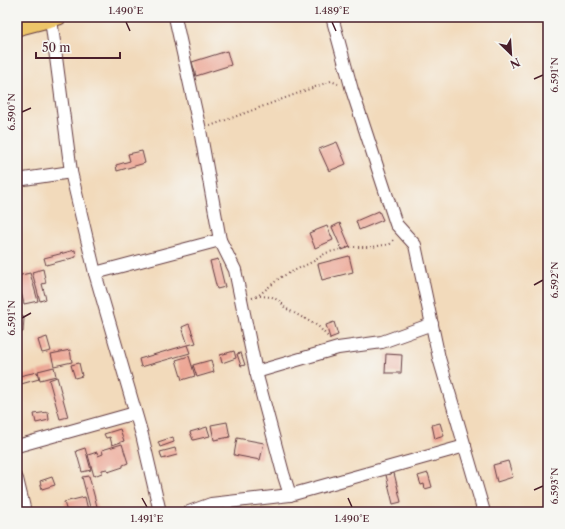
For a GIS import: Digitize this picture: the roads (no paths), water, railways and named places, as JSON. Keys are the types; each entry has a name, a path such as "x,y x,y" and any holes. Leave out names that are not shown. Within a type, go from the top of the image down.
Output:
{"main road":[{"path":"17,28 55,18"}],"street":[{"path":"175,17 200,130 220,240 235,270 256,372 290,495"},
{"path":"332,17 352,90 396,224 415,245 440,358 484,512"},
{"path":"55,18 71,172 95,273 135,413 160,512"},
{"path":"17,180 71,172"},
{"path":"95,273 220,240"},
{"path":"256,372 338,348 382,342 432,324"},
{"path":"17,446 135,413"},
{"path":"189,512 211,504 290,495 464,446"},
{"path":"17,479 26,512"}]}
